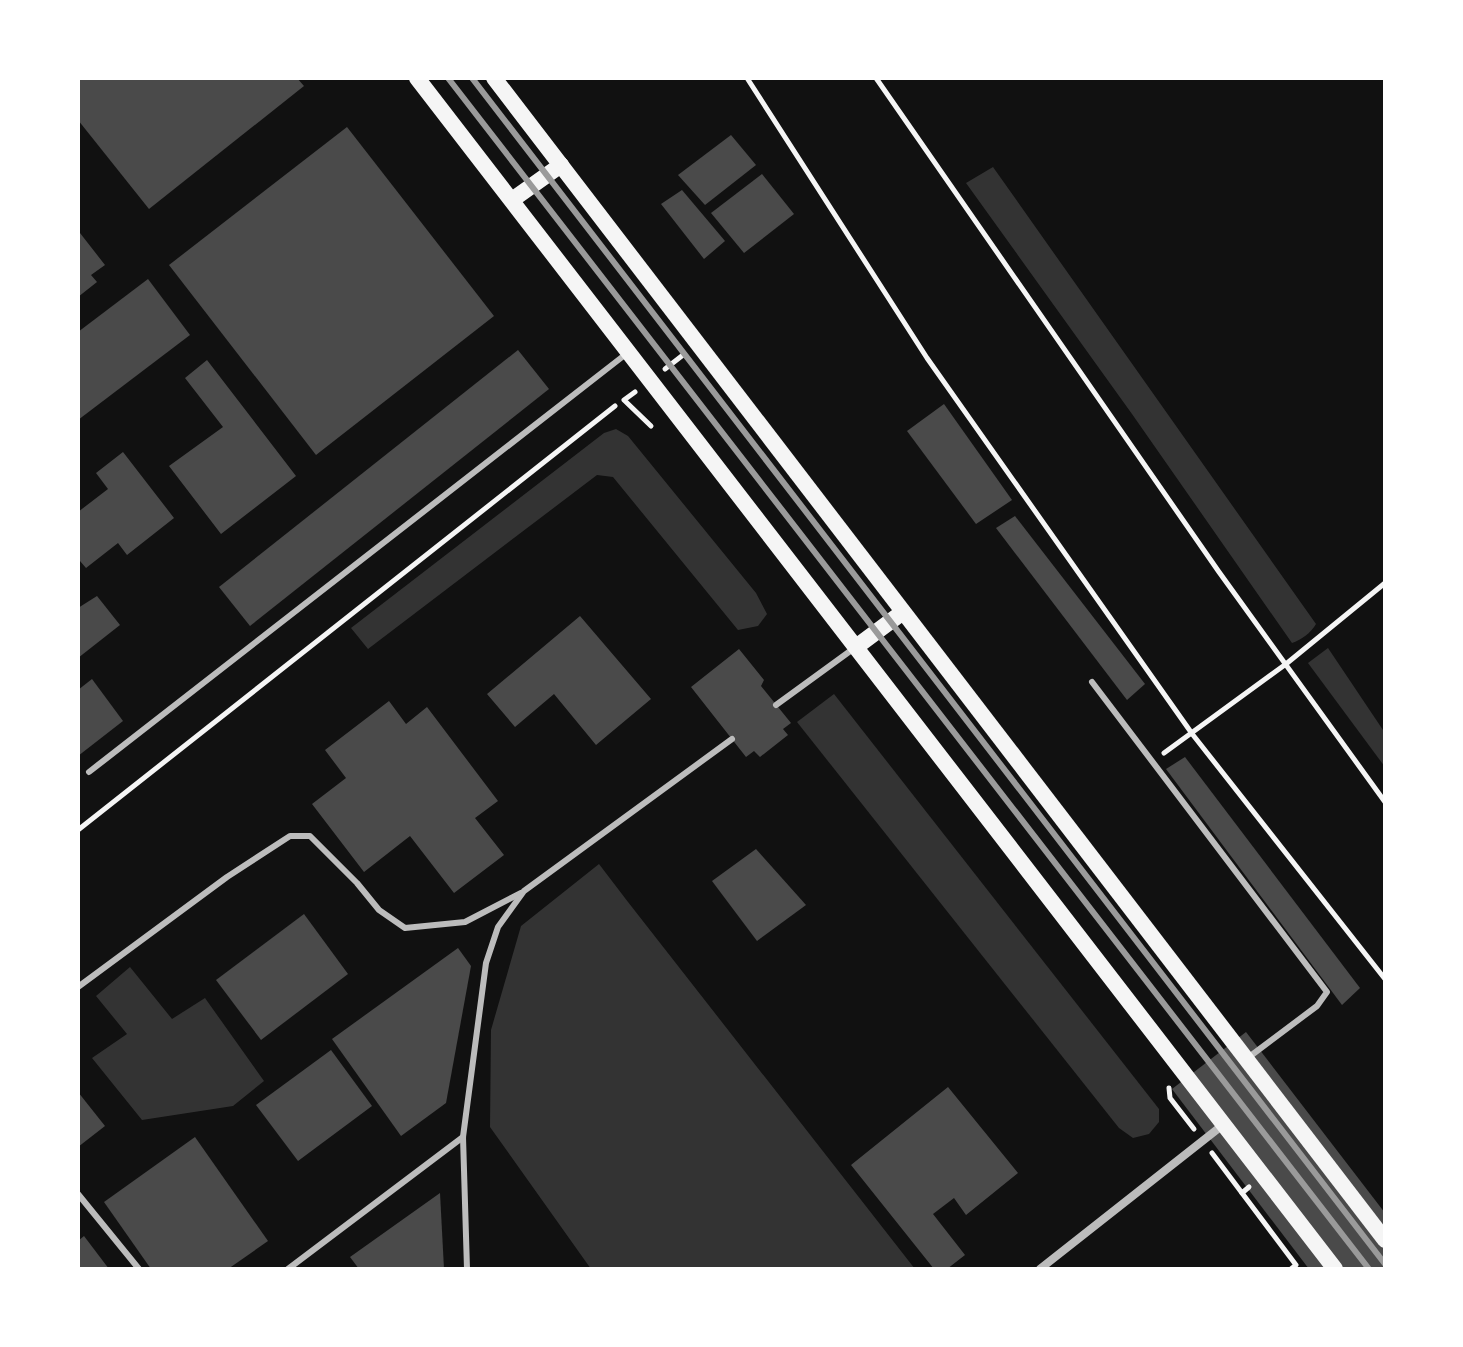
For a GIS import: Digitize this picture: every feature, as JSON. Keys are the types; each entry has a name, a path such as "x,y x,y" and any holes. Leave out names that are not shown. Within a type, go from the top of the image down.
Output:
{"main road":[{"path":"417,78 1335,1269"},
{"path":"494,78 1385,1240"},
{"path":"512,200 561,165"},
{"path":"856,647 903,612"}],"street":[{"path":"1040,1269 1224,1124"}],"lane":[{"path":"89,772 629,352"},
{"path":"776,705 856,647"},
{"path":"1092,682 1327,992 1317,1006 1246,1059"},
{"path":"78,987 227,877 290,836 310,836 379,910 405,928 465,922 524,891 732,739"},
{"path":"467,1269 463,1137 486,963 498,927 524,891"},
{"path":"288,1269 463,1137"},
{"path":"78,1194 139,1269"}],"path":[{"path":"747,78 927,358 1193,735 1385,979"},
{"path":"876,78 1201,546 1385,802"},
{"path":"658,374 693,347"},
{"path":"636,391 624,400 651,426"},
{"path":"78,830 615,406"},
{"path":"1153,760 1193,735 1385,583"},
{"path":"1242,1193 1294,1267"}],"shaded area":[{"path":"993,167 1316,624 1302,638 1292,643 966,183"},
{"path":"616,429 628,436 756,593 767,614 758,626 738,630 613,477 597,475 368,649 351,628 604,433"},
{"path":"1328,648 1385,733 1385,767 1308,663"},
{"path":"834,694 1159,1109 1159,1122 1149,1134 1133,1138 1119,1128 797,722"},
{"path":"599,864 915,1269 591,1269 490,1127 491,1030 521,926"},
{"path":"130,967 172,1019 205,998 264,1081 233,1106 142,1120 92,1058 127,1034 96,996"}],"building":[{"path":"78,78 297,78 304,86 149,209 78,120"},
{"path":"347,127 494,316 316,455 169,265"},
{"path":"731,135 756,165 705,205 678,175"},
{"path":"762,174 794,214 744,253 711,213"},
{"path":"682,190 725,241 704,259 661,204"},
{"path":"80,233 105,265 91,275 97,282 78,297"},
{"path":"148,279 190,335 78,420 78,332"},
{"path":"518,350 549,389 250,626 219,587"},
{"path":"207,360 296,476 221,534 169,466 223,427 185,378"},
{"path":"944,404 1012,500 976,524 907,431"},
{"path":"123,452 174,518 127,555 118,543 86,568 80,561 78,563 78,512 108,489 96,473"},
{"path":"1015,516 1145,684 1127,700 996,528"},
{"path":"97,596 120,625 78,658 78,608"},
{"path":"580,616 651,699 596,745 554,694 515,727 487,694"},
{"path":"739,649 764,680 761,686 791,723 783,729 788,735 760,757 754,751 746,757 691,687"},
{"path":"92,679 123,721 78,756 78,690"},
{"path":"389,701 406,724 427,707 498,801 475,818 504,855 454,893 410,836 364,872 312,804 346,778 325,750"},
{"path":"1185,757 1360,988 1342,1005 1166,769"},
{"path":"756,849 806,905 757,941 712,881"},
{"path":"304,914 348,974 261,1040 216,980"},
{"path":"458,948 471,966 446,1103 401,1136 332,1039"},
{"path":"1246,1032 1385,1213 1385,1269 1309,1269 1172,1089"},
{"path":"331,1050 372,1106 298,1161 256,1105"},
{"path":"948,1087 1018,1173 966,1215 954,1198 933,1214 965,1255 947,1269 934,1269 851,1165"},
{"path":"78,1092 105,1126 78,1147"},
{"path":"195,1137 268,1241 228,1269 151,1269 104,1202"},
{"path":"440,1193 444,1269 359,1269 350,1257"},
{"path":"84,1236 109,1269 78,1269 78,1241"}],"railway":[{"path":"448,78 1369,1269"},
{"path":"472,78 1385,1264"}]}
